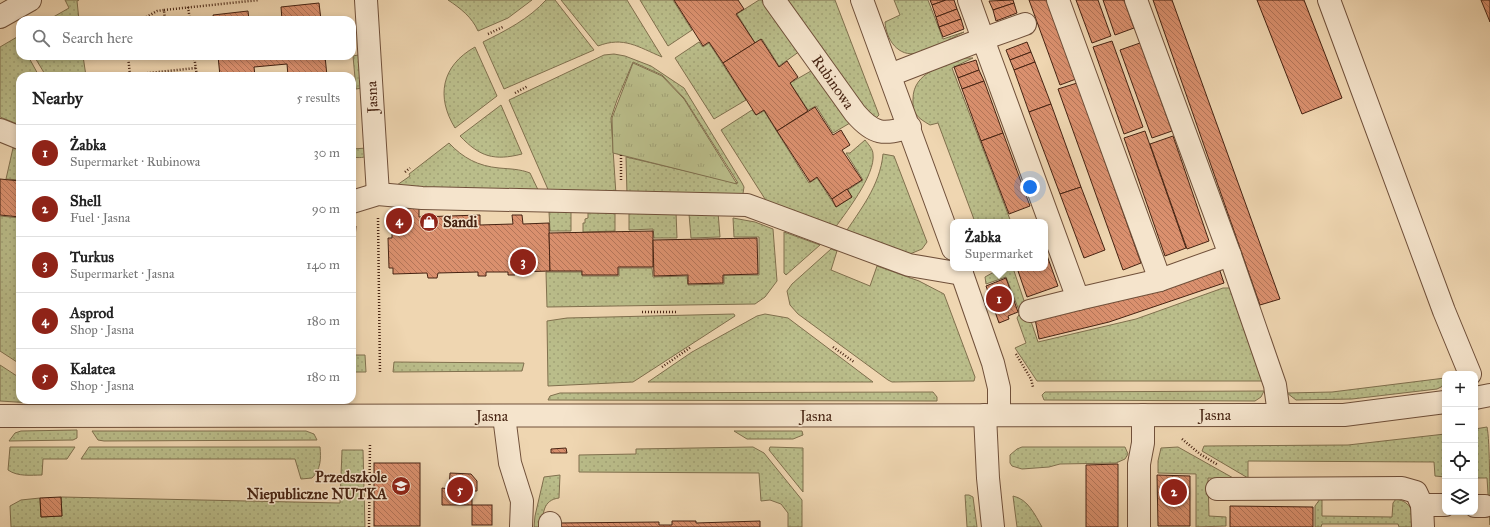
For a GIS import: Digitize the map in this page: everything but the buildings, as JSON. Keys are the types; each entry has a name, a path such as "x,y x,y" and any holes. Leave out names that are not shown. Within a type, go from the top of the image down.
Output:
{"street":[{"path":"0,17 30,0"},
{"name":"Jasna","path":"366,0 378,194"},
{"name":"Rubinowa","path":"774,0 855,113 865,124 878,132 890,132 910,127"},
{"path":"862,0 910,127 950,240"},
{"path":"969,0 1078,299"},
{"path":"1058,0 1160,280"},
{"path":"1136,0 1230,255 1275,385 1279,414"},
{"path":"1329,0 1442,304 1469,371"},
{"path":"890,75 1025,24"},
{"path":"0,130 16,136"},
{"path":"356,201 378,194 422,198 747,205 909,265 950,270"},
{"path":"1030,311 1160,280 1230,255"},
{"path":"961,271 993,363 999,388 992,415 988,478 993,527"},
{"path":"1478,397 1490,395"},
{"name":"Jasna","path":"0,416 1344,415 1442,402"},
{"path":"1139,527 1139,472 1143,443 1143,415"},
{"path":"504,416 508,452 522,501 521,527"},
{"path":"1217,489 1402,488 1416,492 1422,505 1423,527"},
{"path":"1422,505 1442,505"}],"path":[{"path":"148,16 157,11 259,0"},
{"path":"188,7 189,16"},
{"path":"164,10 165,16"},
{"path":"488,34 503,27"},
{"path":"128,60 130,72"},
{"path":"195,60 196,72"},
{"path":"158,72 196,68"},
{"path":"515,93 528,86"},
{"path":"621,155 621,174"},
{"path":"405,172 410,168"},
{"path":"378,194 380,374"},
{"path":"642,312 676,312"},
{"path":"662,367 691,347"},
{"path":"833,347 854,362"},
{"path":"1180,437 1200,454 1212,461"},
{"path":"369,527 370,443"}],"green space":[{"path":"65,0 79,0 77,1 79,16 55,16 69,8"},
{"path":"448,0 532,0 508,18 478,31 469,17"},
{"path":"546,0 555,0 594,50 504,89 483,42 524,19"},
{"path":"561,0 627,0 662,57 638,46 623,42 607,43 598,46"},
{"path":"640,0 673,0 692,30 668,46"},
{"path":"759,0 762,0 800,51 779,66 762,39 755,43 737,14"},
{"path":"783,0 835,0 879,115 874,120 869,121"},
{"path":"894,0 928,0 943,39 964,32 923,52 911,54 905,53 894,46 886,28 885,22 900,15"},
{"path":"16,38 16,60 30,60 37,72 16,72 16,123 0,117 0,47"},
{"path":"699,42 703,47 709,43 746,100 714,119 675,58"},
{"path":"475,47 497,96 455,128 445,105 445,83 455,63"},
{"path":"363,54 370,155 357,158 356,149 367,148 362,88 356,89 356,72 354,72 353,60 356,60 356,55"},
{"path":"614,54 625,56 651,66 684,88 742,183 744,187 742,200 627,195 626,157 738,183 684,98 662,75 633,62 611,118 616,195 550,194 509,100 604,55"},
{"path":"964,58 973,58 952,68 1010,219 974,219 938,123 930,125 919,118 915,112 913,99 914,90 918,82 931,71"},
{"path":"36,60 84,60 85,72 44,72"},
{"path":"633,63 662,76 684,99 737,184 613,153 612,118"},
{"path":"811,71 850,123 833,133 816,106 808,110 790,83"},
{"path":"501,105 522,154 503,157 488,156 474,149 460,136"},
{"path":"752,110 756,115 764,111 809,183 817,178 836,207 852,197 848,190 863,180 846,153 850,153 865,140 872,150 873,163 870,173 851,205 832,232 772,210 721,130"},
{"path":"449,143 465,157 478,163 491,167 519,170 530,173 540,194 397,188 397,185 410,176 409,174"},
{"path":"13,148 16,149 16,180 6,179"},
{"path":"883,154 894,156 927,242 922,249 905,256 843,236 874,187 881,166"},
{"path":"571,211 571,231 550,231 549,212"},
{"path":"588,212 615,212 615,231 583,232 583,223 585,223 585,219 588,218"},
{"path":"629,212 676,212 677,238 654,238 653,229 629,230"},
{"path":"718,212 720,237 691,238 689,214"},
{"path":"0,216 16,218 16,361 0,351"},
{"path":"733,218 755,222 773,229 777,281 765,297 755,304 547,307 546,272 582,272 582,276 619,276 619,268 652,268 653,277 687,276 688,285 724,284 724,275 759,275 759,237 734,237"},
{"path":"784,232 820,245 786,275 784,273"},
{"path":"831,249 837,251 831,270 870,286 877,266 919,281 944,294 975,377 974,381 892,382 798,314 790,305 787,291 792,284"},
{"path":"1014,271 1038,342 1136,319 1223,288 1232,288 1266,381 1037,381 1015,348 1026,343 1017,318 1020,313 1006,277 986,284 985,277 994,272"},
{"path":"734,314 735,316 633,382 548,386 547,321 567,318"},
{"path":"765,314 788,318 873,382 648,382 692,352 757,316"},
{"path":"356,355 365,355 366,372 356,372"},
{"path":"394,362 524,363 522,371 393,372"},
{"path":"0,365 16,375 16,402 0,401"},
{"path":"1442,378 1442,386 1437,389 1352,399 1296,400 1287,393 1332,392"},
{"path":"1264,391 1261,397 1255,401 1044,400 1042,395 1045,392"},
{"path":"933,392 937,397 937,401 548,400 550,396 560,393"},
{"path":"1487,427 1488,434 1490,525 1487,478 1478,478 1478,428"},
{"path":"77,430 77,438 73,440 9,441 15,433 21,431"},
{"path":"92,431 306,431 314,434 317,440 104,441 98,440"},
{"path":"734,431 802,431 803,435 793,439 747,439"},
{"path":"1442,434 1442,477 1435,476 1434,462 1248,461 1248,478 1202,451 1204,446 1348,445"},
{"path":"10,447 75,447 67,459 43,459 42,475 20,475 8,470"},
{"path":"89,447 320,447 320,460 319,467 312,478 301,479 295,459 81,459"},
{"path":"753,447 764,453 802,500 802,527 788,527 788,513 781,504 770,500 761,501 759,473 579,472 579,455 636,454 636,449"},
{"path":"770,447 803,448 803,492 769,450"},
{"path":"1022,447 1125,447 1128,454 1125,459 1116,463 1060,464 1049,467 1022,469 1012,466 1010,463 1010,455"},
{"path":"1178,447 1235,479 1208,478 1209,516 1226,517 1226,526 1196,527 1196,474 1158,473 1158,461 1161,448"},
{"path":"342,450 363,450 365,527 11,527 10,506 21,500 40,498 41,517 62,516 61,497 340,503"},
{"path":"560,475 559,498 550,501 547,504 544,512 542,527 534,527 544,477"},
{"path":"965,495 973,497 977,527 967,527"},
{"path":"1013,496 1023,500 1027,504 1042,527 1017,527"},
{"path":"1320,499 1322,500 1322,516 1392,517 1393,503 1396,499 1401,500 1409,505 1413,513 1414,527 1399,527 1398,524 1322,524 1321,527 1315,527 1315,506"}],"place":[{"name":"Asprod","path":"399,221"},
{"name":"Sandi","path":"429,222"},
{"name":"Turkus","path":"523,262"},
{"name":"Żabka","path":"999,299"},
{"name":"Przedszkole Niepubliczne NUTKA","path":"401,486"},
{"name":"Kalatea","path":"460,490"},
{"name":"Shell","path":"1174,492"}]}
